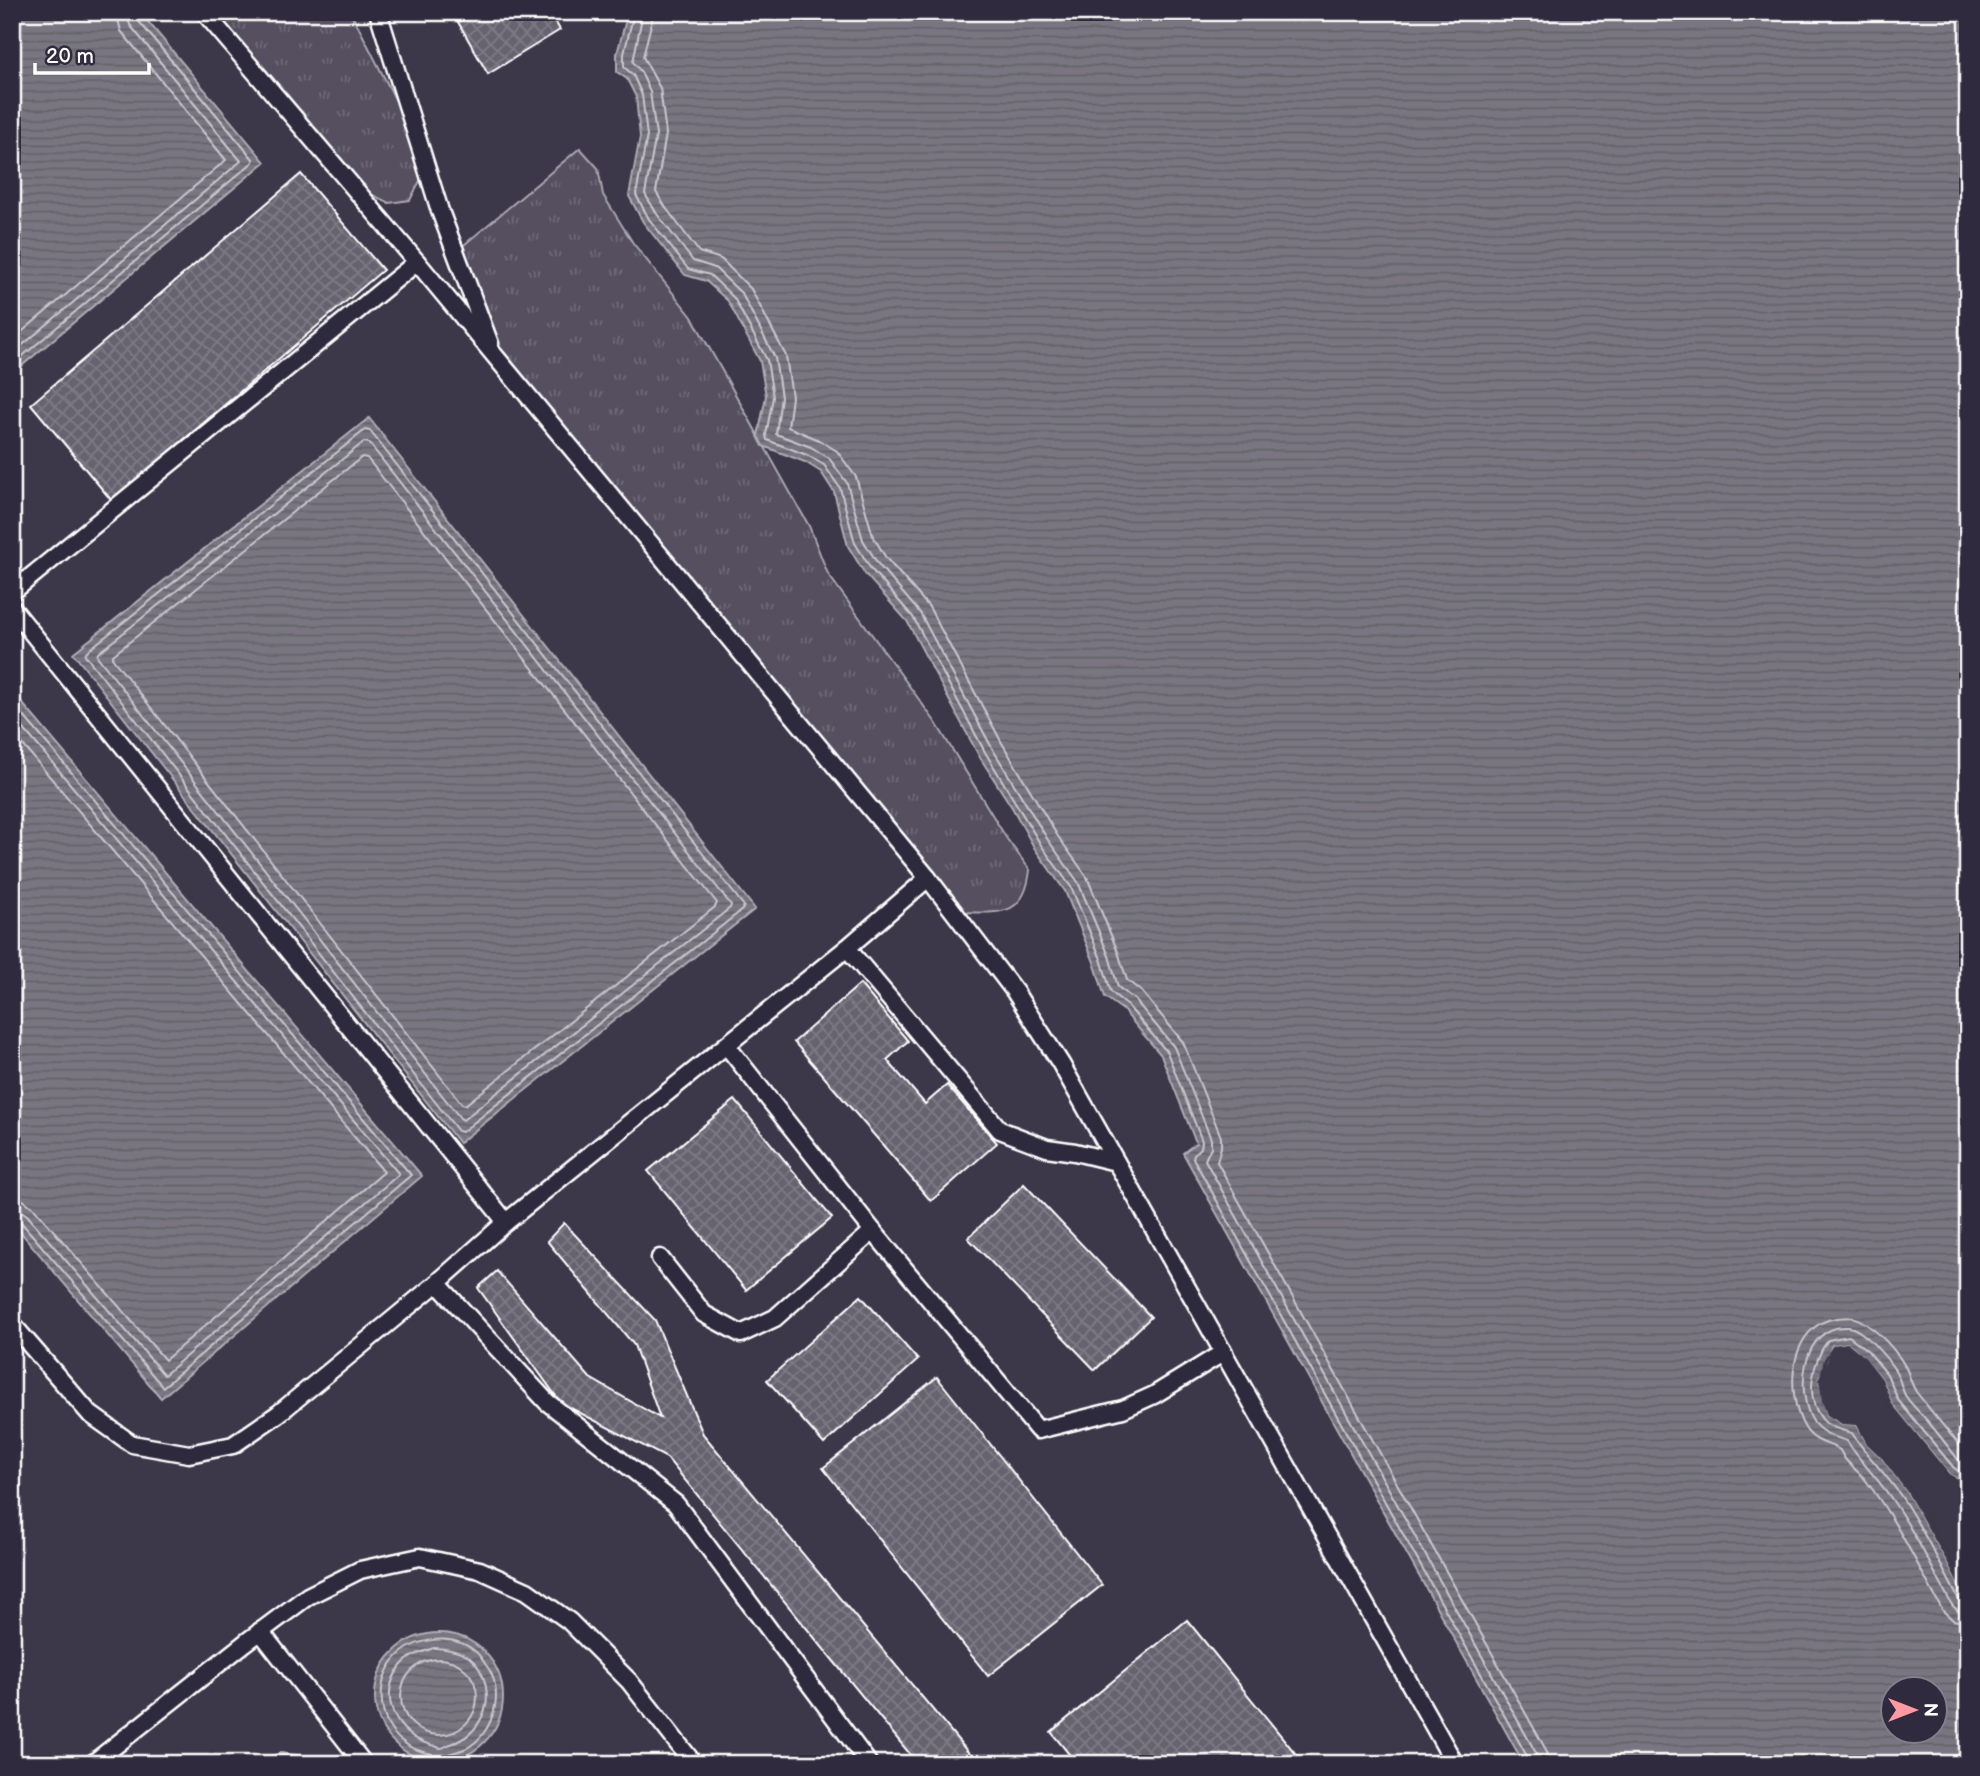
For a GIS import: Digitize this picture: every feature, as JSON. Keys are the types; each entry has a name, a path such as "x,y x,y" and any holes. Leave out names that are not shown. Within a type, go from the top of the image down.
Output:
{"lane":[{"path":"204,12 417,262 928,878 1015,992 1061,1064 1455,1764"},
{"path":"378,12 440,211 495,356"},
{"path":"12,592 417,262"},
{"path":"12,608 506,1222"},
{"path":"12,1324 90,1414 132,1444 189,1454 233,1445 278,1414 437,1283 506,1222 727,1046 928,878"},
{"path":"847,948 1000,1130 1047,1148 1116,1162"},
{"path":"727,1046 873,1231 1038,1430 1123,1409 1154,1395 1224,1352"},
{"path":"660,1258 704,1314 741,1334 775,1318 873,1231"},
{"path":"437,1283 547,1402 676,1504 869,1764"},
{"path":"92,1764 309,1596 360,1570 420,1557 480,1570 527,1591 569,1621 629,1681 694,1764"},
{"path":"260,1632 364,1764"}],"green space":[{"path":"204,12 349,12 422,152 421,179 410,200 389,203 350,184"},
{"path":"580,148 598,168 603,195 633,243 692,317 809,526 828,574 936,723 1007,839 1030,870 1023,897 1008,909 999,912 962,912 495,356 459,249"}],"water":[{"path":"12,12 140,12 265,162 12,374"},
{"path":"628,12 1968,12 1968,1485 1949,1474 1892,1404 1882,1379 1848,1343 1832,1345 1819,1380 1827,1415 1842,1424 1857,1425 1867,1444 1882,1458 1907,1492 1968,1603 1968,1764 1524,1764 1183,1153 1196,1143 1161,1055 1123,1010 1105,997 1065,891 1035,849 979,756 907,621 865,574 848,546 834,492 821,472 805,462 763,446 758,436 766,396 760,361 728,301 706,281 685,275 643,222 629,196 640,137 636,97 627,79 617,72 617,54"},
{"path":"369,418 755,909 459,1143 73,653"},
{"path":"12,691 422,1176 161,1398 12,1222"},
{"path":"439,1633 464,1638 485,1651 498,1672 503,1697 498,1722 485,1743 464,1756 439,1761 414,1756 393,1743 380,1722 375,1697 380,1672 393,1651 414,1638"},
{"path":"280,1753 305,1756 320,1764 252,1764"}],"pier":[{"path":"1848,1343 1864,1356 1882,1379 1892,1404 1949,1474 1968,1485 1968,1488 1947,1476 1889,1406 1879,1381 1861,1358 1847,1347 1835,1348 1827,1360 1823,1381 1825,1400 1830,1413 1843,1420 1859,1423 1869,1442 1884,1456 1910,1490 1953,1564 1968,1595 1968,1603 1907,1492 1882,1458 1867,1444 1857,1425 1842,1424 1827,1415 1819,1380 1824,1359 1833,1345"}],"building":[{"path":"474,12 550,12 560,30 488,74 458,22"},
{"path":"301,174 383,270 112,501 31,404"},
{"path":"860,984 908,1041 887,1060 925,1104 947,1085 997,1143 931,1201 794,1042"},
{"path":"735,1100 832,1218 746,1290 648,1171"},
{"path":"1024,1184 1151,1317 1095,1370 968,1238"},
{"path":"564,1223 655,1320 703,1434 978,1764 918,1764 667,1458 561,1403 478,1288 497,1271 590,1378 660,1418 634,1345 547,1241"},
{"path":"861,1296 918,1360 824,1444 767,1380"},
{"path":"937,1377 1102,1585 988,1676 823,1468"},
{"path":"1187,1620 1304,1764 1077,1764 1051,1732"}]}
